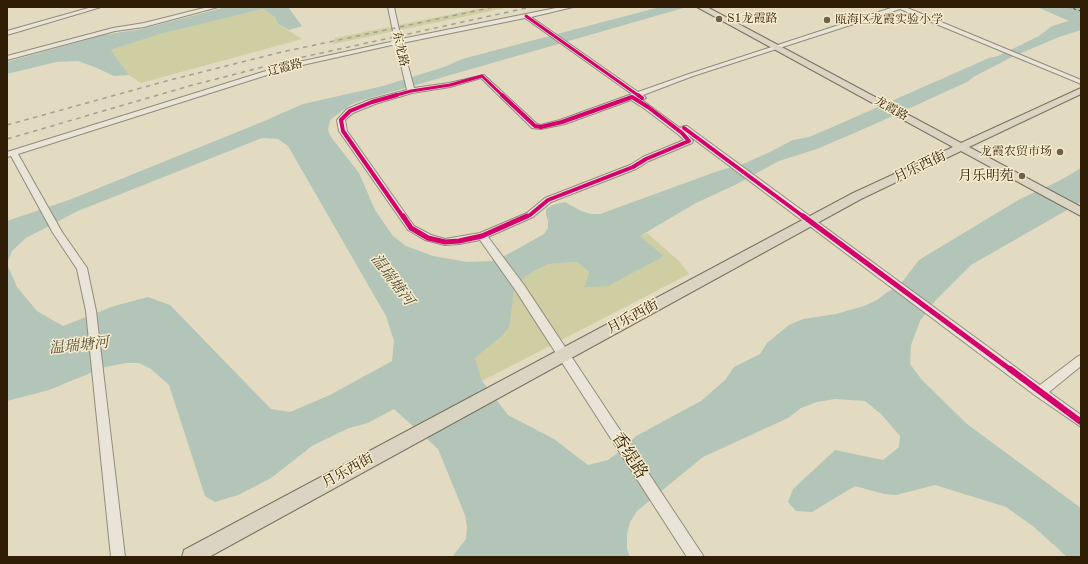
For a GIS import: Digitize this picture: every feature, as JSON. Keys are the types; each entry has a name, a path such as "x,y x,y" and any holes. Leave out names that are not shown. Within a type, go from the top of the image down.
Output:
{"main road":[{"name":"龙霞路","path":"704,8 776,48 1036,186 1081,212"},
{"name":"月乐西街","path":"191,557 524,375 857,196 1081,91"}],"street":[{"path":"7,33 98,7"},
{"path":"7,58 114,29 144,25 200,9 215,7"},
{"name":"东龙路","path":"391,7 410,90"},
{"name":"辽霞路","path":"10,154 287,66 570,7"},
{"path":"526,16 569,45 635,96 648,107 682,133 689,141 646,159 633,167 548,200 530,215 482,236 460,241 445,242 428,238 411,228 343,131 341,120 350,111 372,102 410,90 450,85 482,76 535,126 541,127 562,122 635,96 691,75 900,7 1081,82"},
{"path":"635,96 705,144 1081,422"},
{"path":"10,154 58,233 82,268 91,311 100,380 118,557"},
{"name":"香缇路","path":"482,236 520,288 562,355 692,552"},
{"path":"1040,392 1081,360"}],"shaded area":[{"path":"487,7 510,7 333,44 335,38"},
{"path":"263,9 275,17 278,24 302,39 141,83 129,75 111,50 160,34"},
{"path":"647,233 679,261 689,274 482,381 475,358 501,337 517,284 532,272 549,264 577,262 589,272 664,256 640,236"}],"water":[{"path":"226,7 288,7 302,26 289,30 278,24 275,17 263,9 160,34 111,50 129,75 114,76 78,61 56,62 7,74 7,62 103,35 142,29"},
{"name":"温瑞塘河","path":"660,7 687,7 360,101 350,105 330,120 328,130 331,137 359,173 375,210 393,236 406,246 433,256 467,262 491,261 501,258 544,234 548,228 546,209 553,205 565,202 581,211 591,214 600,214 718,171 743,164 793,140 809,137 989,58 998,56 1039,36 1052,26 1069,21 1037,7 1081,7 1081,30 1059,37 1010,58 975,76 967,82 875,124 817,149 779,161 735,185 696,203 640,236 664,256 608,286 585,287 589,272 577,262 549,264 532,272 517,284 514,292 509,327 501,337 475,358 482,381 508,415 554,439 588,465 608,460 623,449 636,436 701,401 725,380 734,367 760,354 767,343 789,325 803,319 836,314 864,306 877,300 899,286 919,260 1020,199 1059,181 1081,168 1081,202 971,265 935,301 920,321 911,345 910,364 922,380 967,424 1081,508 1081,557 1067,557 1034,527 1006,507 935,485 896,495 884,494 855,486 812,512 796,511 788,502 793,489 835,450 883,460 899,447 900,436 881,414 865,401 835,399 817,402 801,408 788,418 703,457 637,511 630,522 627,534 627,549 630,557 452,557 466,539 467,527 465,515 438,449 394,409 368,423 349,428 312,446 271,478 238,495 215,502 205,496 169,385 151,369 139,363 126,363 105,367 49,390 7,401 7,264 7,221 69,200 303,104 383,86 444,67 462,59","holes":["262,138 278,139 288,146 386,316 394,341 392,361 330,395 290,412 271,409 170,305 148,297 114,306 63,326 37,311 17,287 7,264 12,251 26,238 78,211"]}],"ferry route":[{"path":"1068,7 1081,11"}],"railway":[{"path":"7,125 170,80 282,52 494,7"},
{"path":"7,139 189,86 294,59 531,7"}],"cycle path":[{"path":"526,16 642,98"},
{"path":"482,76 535,126 541,127 562,122 632,97 648,107 682,133 689,141 646,159 633,167 548,200 530,215 482,236 459,241 445,242 428,238 411,228 343,131 341,120 350,111 372,102 411,91 450,85 482,76"},
{"path":"684,128 1081,422"}],"place":[{"name":"S1龙霞路","path":"719,19"},
{"name":"瓯海区龙霞实验小学","path":"827,20"},
{"name":"龙霞农贸市场","path":"1060,152"},
{"name":"月乐明苑","path":"1022,176"}]}
